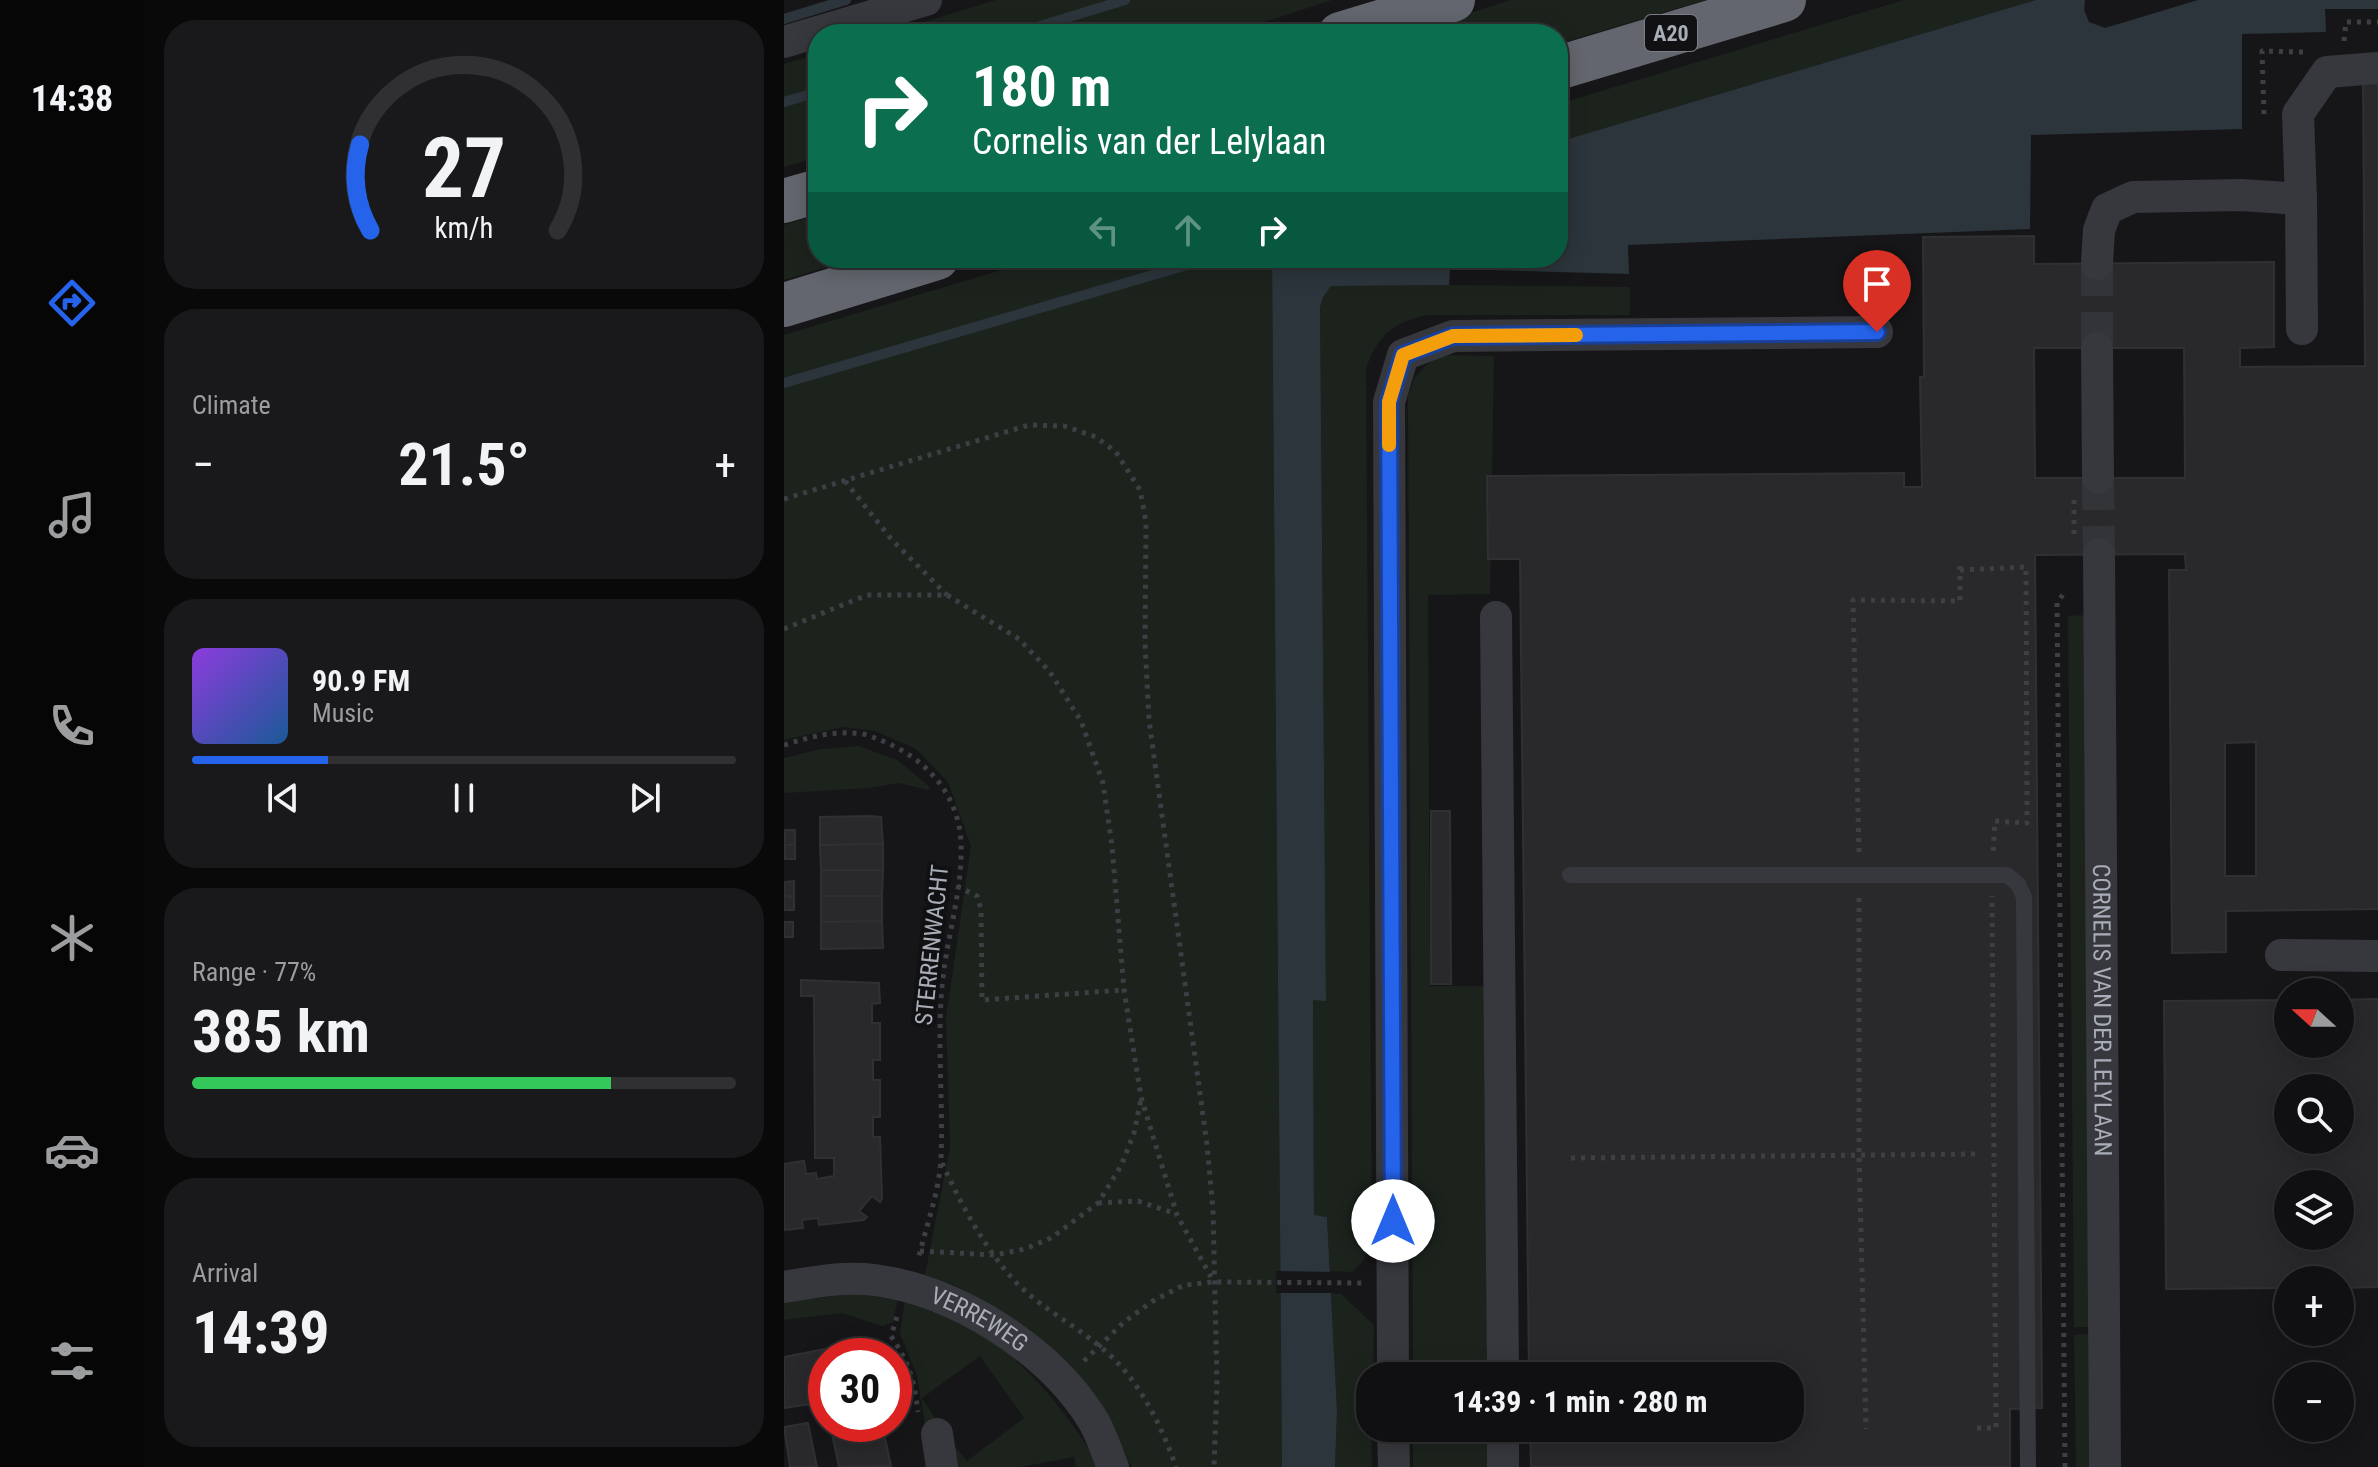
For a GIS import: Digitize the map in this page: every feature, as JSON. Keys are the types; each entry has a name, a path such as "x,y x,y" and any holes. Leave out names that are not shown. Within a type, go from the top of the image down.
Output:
{"highway":[{"path":"1373,24 1453,0"},
{"name":"A20","path":"1568,65 1784,0"},
{"path":"784,201 808,194"},
{"path":"784,305 904,268"}],"street":[{"path":"845,24 926,0"},
{"path":"784,42 808,35"},
{"path":"2302,329 2298,114 2327,72 2378,68"},
{"path":"2097,264 2099,230 2107,209 2133,197 2241,195 2301,199"},
{"path":"1393,1362 1389,402 1403,355 1453,336 1877,332"},
{"path":"2086,482 2097,348"},
{"name":"CORNELIS VAN DER LELYLAAN","path":"2086,551 2105,1467"},
{"path":"1496,617 1503,1362"},
{"path":"2281,955 2378,956"},
{"name":"VERREWEG","path":"784,1287 831,1279 872,1280 911,1286 972,1313 1026,1346 1063,1381 1092,1418 1113,1467"},
{"path":"937,1434 942,1467"},
{"path":"1393,1442 1394,1467"},
{"path":"1503,1442 1503,1467"}],"lane":[{"path":"1570,875 2007,875 2018,884 2024,897 2028,1467"}],"path":[{"path":"784,499 1029,425 1048,424 1096,437 1116,452 1140,490 1146,522 1145,643 1149,720 1207,1145 1213,1210 1217,1384 1214,1467"},
{"path":"845,481 892,540 947,595 1019,639 1050,672 1081,721 1103,783 1112,846 1124,990 1141,1097 1177,1215 1213,1282"},
{"path":"2086,482 2086,551"},
{"path":"1866,1429 1859,1155 1859,875 1853,600 1960,601 1960,562"},
{"path":"2065,1467 2057,603 2073,579"},
{"path":"784,629 867,595 947,595"},
{"name":"STERRENWACHT","path":"784,745 820,735 866,734 902,750 923,764 933,774 957,814 961,844 941,997 941,1161 911,1286"},
{"path":"957,886 977,896 981,909 982,1000 1124,990"},
{"path":"920,1251 995,1255 1025,1249 1051,1238 1098,1203 1121,1166 1134,1133 1141,1097"},
{"path":"1571,1158 1975,1154"},
{"path":"941,1161 973,1225 1012,1279 1068,1325 1100,1346 1146,1399 1163,1431 1176,1467"},
{"path":"1098,1203 1138,1201 1177,1215"},
{"path":"1063,1381 1124,1322 1184,1285 1213,1282 1341,1283"},
{"path":"891,1336 905,1356 913,1376 921,1434 937,1434"}],"shaded area":[{"path":"996,0 1332,0 1259,24 917,24"},
{"path":"1511,0 1705,0 1568,41 1568,24 1435,24"},
{"path":"1904,0 2036,0 1568,139 1568,101"},
{"path":"2036,0 2085,0 2084,10 2089,22 2105,28 2198,0 2378,0 2378,9 2325,9 2326,32 2242,34 2242,129 2031,135 2030,229 1628,245 1629,274 1450,269 1449,285 1331,286 1320,307 1326,1001 1313,1000 1314,1215 1327,1217 1337,1411 1335,1467 1282,1467 1272,268 1568,268 1568,139"},
{"path":"808,57 808,160 784,167 784,64"},
{"path":"808,218 808,268 824,268 784,280 784,225"},
{"path":"1008,268 1272,268 1282,1467 1132,1467 1112,1428 981,1299 925,1275 950,1147 946,1018 971,846 948,782 916,749 875,731 842,727 784,740 784,335"},
{"path":"1331,286 1630,287 1630,315 1428,315 1406,321 1388,332 1370,357 1366,369 1372,1242 1363,1261 1352,1272 1330,1271 1327,1217 1314,1216 1313,1000 1326,1000 1320,307"},
{"path":"1436,355 1494,356 1490,594 1428,595 1430,986 1484,986 1487,1362 1413,1362 1408,395 1415,377"},
{"path":"2085,615 2089,1327 2074,1327 2068,616"},
{"path":"859,746 897,760 930,787 928,790 899,783 784,793 784,758 821,749"},
{"path":"859,1293 898,1298 893,1322 883,1326 842,1313 784,1320 784,1302"},
{"path":"1331,1293 1341,1294 1374,1325 1373,1362 1356,1362 1356,1442 1371,1442 1372,1467 1335,1467 1337,1411"},
{"path":"905,1300 941,1312 992,1340 1053,1400 1099,1467 1076,1467 1074,1457 1020,1467 952,1467 953,1444 967,1461 1024,1418 980,1356 922,1398 937,1421 926,1431 912,1364 912,1338 902,1338"},
{"path":"2088,1334 2089,1467 2076,1467 2074,1335"},
{"path":"1413,1442 1487,1442 1487,1467 1413,1467"}],"pier":[{"path":"1276,1271 1334,1272 1335,1293 1276,1293"}],"building":[{"path":"2363,74 2378,74 2378,909 2226,911 2226,952 2172,953 2169,570 2186,570 2185,554 2035,555 2042,1408 2010,1409 2010,1467 1531,1467 1530,1442 1804,1442 1804,1362 1529,1362 1520,559 1488,559 1487,476 1904,473 1904,487 1922,487 1920,377 1924,377 1923,237 2034,236 2034,264 2274,262 2274,347 2240,348 2240,367 2365,366","holes":["2034,348 2184,348 2185,478 2035,478","2256,742 2256,876 2225,876 2225,743"]},
{"path":"1431,811 1450,811 1451,984 1431,984"},
{"path":"820,817 881,817 883,844 820,845"},
{"path":"785,830 795,830 795,845 785,845"},
{"path":"883,844 883,870 821,870 820,845"},
{"path":"785,845 795,845 795,859 785,859"},
{"path":"821,870 883,870 882,896 821,896"},
{"path":"794,881 794,897 784,896 784,882"},
{"path":"784,896 794,897 794,910 784,910"},
{"path":"821,896 882,896 882,921 821,922"},
{"path":"882,921 883,948 821,949 821,922"},
{"path":"784,922 793,922 793,937 784,937"},
{"path":"801,980 879,983 880,1003 872,1004 872,1023 880,1023 880,1060 873,1060 873,1080 880,1080 880,1117 873,1117 873,1137 880,1137 882,1199 880,1202 872,1196 859,1211 867,1217 864,1220 819,1225 818,1218 802,1220 803,1228 784,1230 784,1164 804,1161 806,1174 816,1173 817,1179 834,1176 834,1158 815,1158 814,996 801,996"},
{"path":"2378,999 2378,1287 2354,1288 2354,1266 2274,1266 2274,1288 2166,1289 2164,1001 2274,1000 2274,1058 2354,1058 2354,1000"},
{"path":"808,1352 808,1405 784,1408 784,1357"},
{"path":"808,1423 808,1442 812,1442 817,1467 790,1467 784,1427"},
{"path":"834,1442 886,1442 891,1466 839,1467"}],"waterway":[{"path":"784,19 846,0"},
{"path":"1047,24 1125,0"},
{"path":"784,102 808,95"},
{"path":"784,383 1177,268"}],"tunnel":[{"path":"2097,264 2097,348"},
{"path":"2098,478 2099,554"}],"slow traffic":[{"path":"1389,445 1389,402 1403,355 1453,336 1576,335"}],"route":[{"path":"1393,1221 1389,402 1403,355 1453,336 1877,332"}]}
